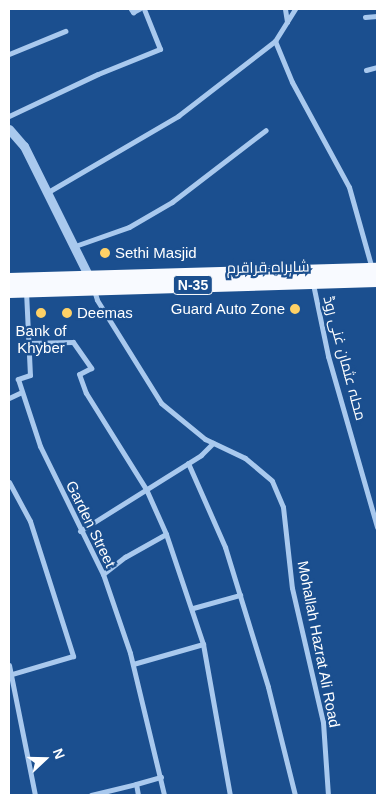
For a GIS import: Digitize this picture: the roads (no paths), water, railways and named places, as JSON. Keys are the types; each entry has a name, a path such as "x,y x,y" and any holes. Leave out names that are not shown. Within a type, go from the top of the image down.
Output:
{"highway":[{"name":"شاہراہ قراقرم","path":"9,290 26,290 91,282 376,278"},
{"name":"شاہراہ قراقرم","path":"9,280 313,283 376,278"}],"street":[{"path":"132,9 134,12 139,9"},
{"path":"9,116 98,74 160,49 144,9"},
{"path":"285,9 288,23"},
{"path":"48,192 178,116 275,41 295,9"},
{"path":"365,17 377,16"},
{"path":"9,54 65,31"},
{"path":"275,41 292,82 349,187 376,278"},
{"path":"366,70 377,68"},
{"path":"75,246 129,227 172,202 266,130"},
{"path":"10,131 24,146 75,246 91,282"},
{"name":"Mohallah Hazrat Ali Road","path":"91,282 97,300 161,402 184,424 213,443 246,458 265,472 283,507 292,588 323,722 328,795"},
{"name":"محلہ عثمان غنی روڈ","path":"313,283 328,356 377,527"},
{"path":"9,398 22,392 18,379 30,374 26,290"},
{"path":"28,343 73,342 91,368 79,374 86,394 146,488 166,534 193,608 203,644 230,795"},
{"name":"Garden Street","path":"22,392 40,446 102,574 132,664 164,795"},
{"path":"80,531 188,463 213,443"},
{"path":"188,463 225,547 295,795"},
{"path":"9,482 30,521 73,656 12,674"},
{"path":"102,574 125,557 166,534"},
{"path":"193,608 240,595"},
{"path":"132,664 203,644"},
{"path":"9,665 35,795"},
{"path":"91,795 161,777"},
{"path":"136,784 138,795"}],"place":[{"name":"Sethi Masjid","path":"105,253"},
{"name":"Guard Auto Zone","path":"295,309"},
{"name":"Bank of Khyber","path":"41,313"},
{"name":"Deemas","path":"67,313"}]}
